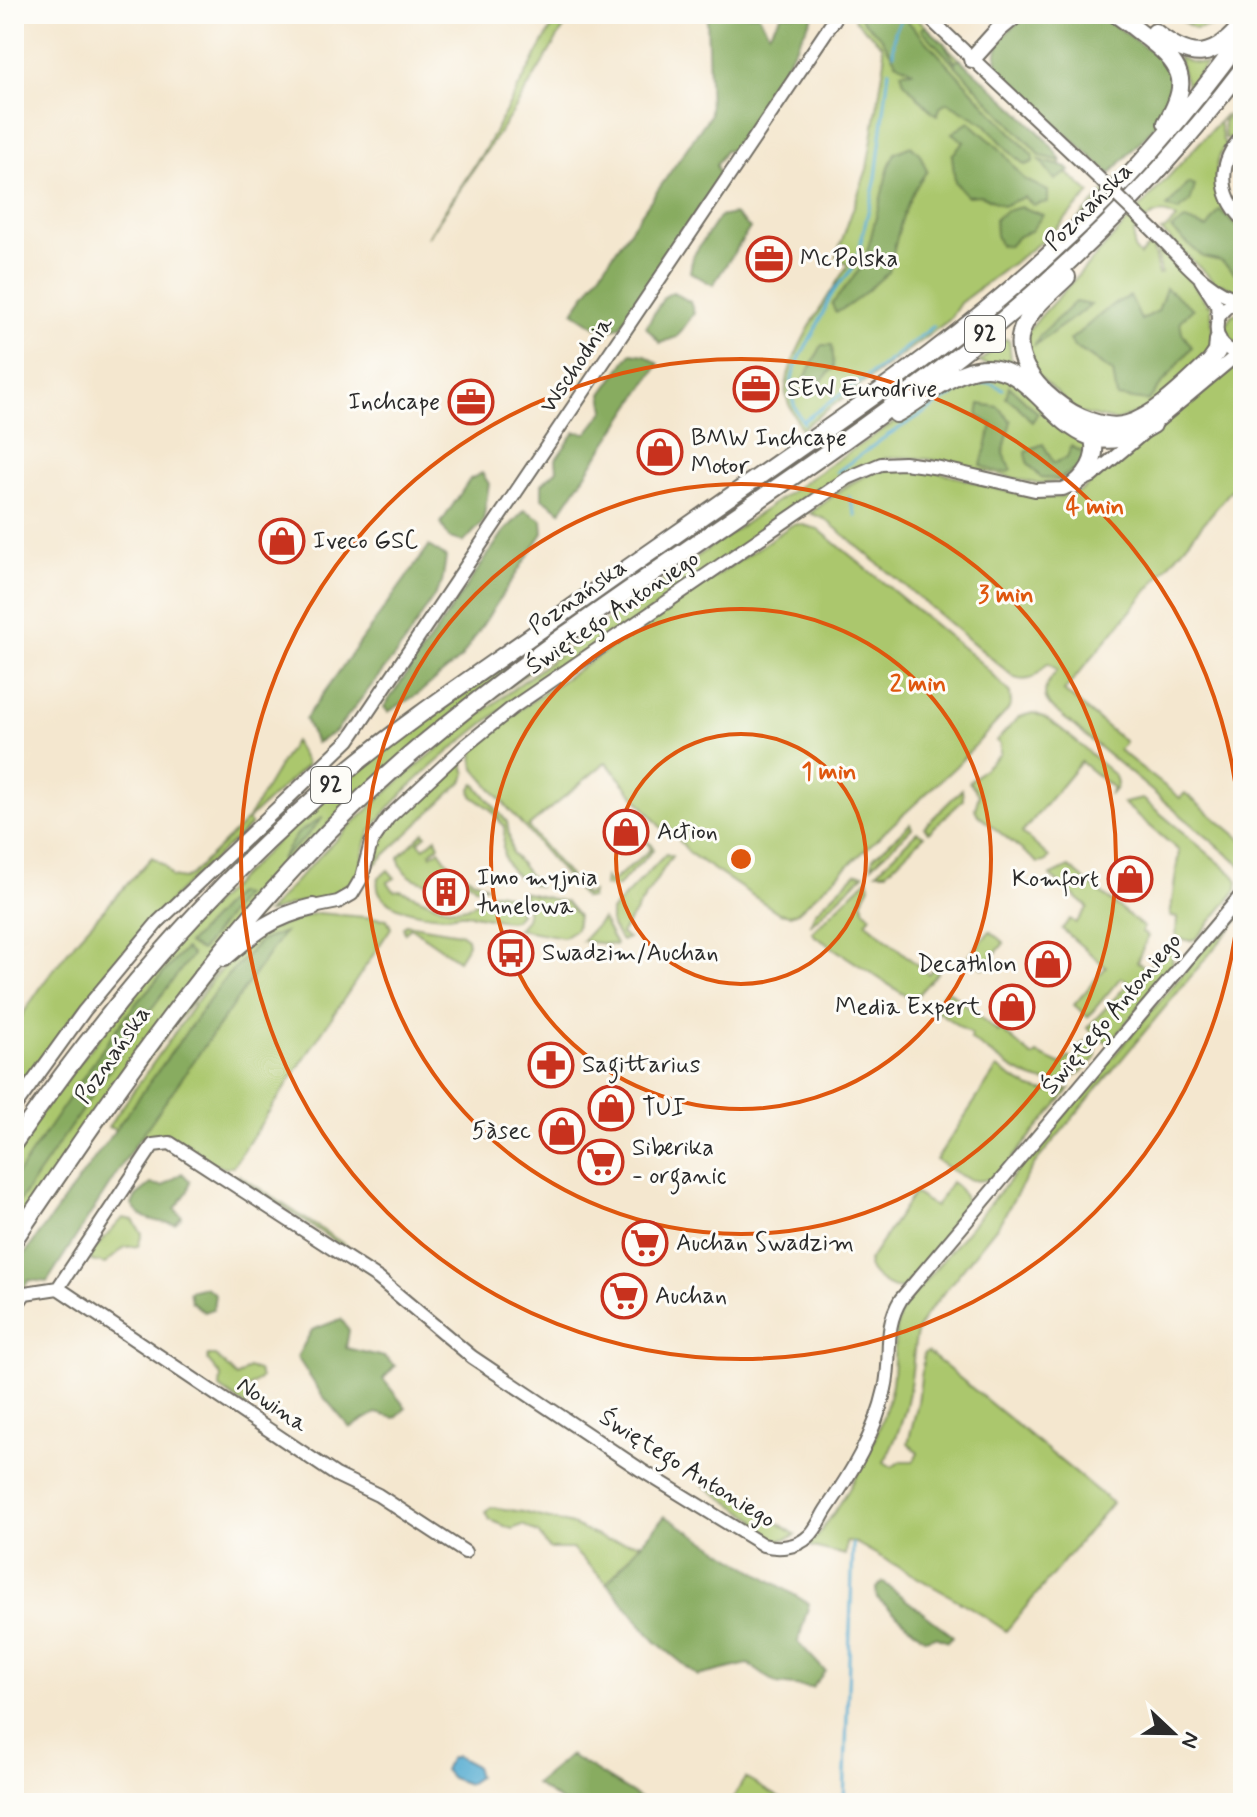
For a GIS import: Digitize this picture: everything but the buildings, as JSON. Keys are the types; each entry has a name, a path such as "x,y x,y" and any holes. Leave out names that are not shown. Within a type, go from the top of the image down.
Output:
{"main road":[{"path":"972,59 983,34 1000,14"},
{"path":"972,59 1017,14"},
{"path":"1115,14 1168,56 1180,76 1180,95 1176,107 1147,156"},
{"path":"1133,14 1168,41 1198,54 1219,49 1243,23"},
{"name":"Poznańska","path":"14,1143 69,1064 137,978 212,895 298,814 349,770 439,702 852,411 964,328 1057,248 1147,156 1195,100 1243,36"},
{"name":"Poznańska","path":"14,1240 200,976 254,910 312,848 431,738 551,646 844,439 982,337 1062,268 1116,216 1187,138 1243,68"},
{"path":"1116,216 1085,259 1027,319 1020,338 1021,354 1029,373 1060,406 1083,420 1112,427 1129,424 1148,415 1210,362 1217,352 1218,340"},
{"path":"844,439 899,413 966,372 985,368 1001,370 1017,378 1066,424 1093,437 1109,440 1125,438 1153,425"},
{"path":"1074,485 1084,476 1095,450 1093,437 1083,420"},
{"path":"200,976 268,922 313,907"}],"street":[{"name":"Wschodnia","path":"14,1108 75,1023 158,922 349,740 838,14"},
{"path":"925,14 1200,277 1226,295 1243,301"},
{"path":"1243,136 1233,145 1223,177 1229,202 1243,219"},
{"path":"1200,277 1217,305 1218,340 1228,351 1243,354"},
{"path":"1218,318 1227,306 1243,301"},
{"name":"Świętego Antoniego","path":"313,907 338,902 352,894 362,877 371,843 388,818 512,708 848,478 881,464 904,463 1040,490 1057,490 1074,485 1092,476 1233,358 1243,354"},
{"name":"Świętego Antoniego","path":"58,1288 153,1145 170,1143 379,1279 472,1357 641,1470 763,1545 775,1549 794,1545 809,1536 849,1475 872,1431 887,1380 891,1319 901,1299 1243,893"},
{"path":"14,1309 25,1293 58,1288"},
{"name":"Nowina","path":"58,1288 336,1475 378,1495 465,1552"}],"green space":[{"path":"559,14 572,14 515,109 427,238 485,149"},
{"path":"758,14 769,33 782,14 814,14 738,149 725,151 716,165 720,177 620,327 602,331 573,312 710,115 707,15"},
{"path":"853,14 913,14 1049,146 1065,171 1090,193 1051,234 960,303 949,320 801,429 787,398 787,381 799,347 848,265 836,257 867,169 885,60 882,45 855,20"},
{"path":"860,14 901,14 1033,156 1033,162 1025,165 985,124 947,102 937,115 932,112 904,82 901,72 912,71 896,62 881,37 862,20"},
{"path":"1032,14 1100,14 1159,58 1169,70 1173,82 1172,96 1164,116 1110,174 999,73 999,45 1008,31"},
{"path":"1170,14 1221,14 1212,26 1195,29"},
{"path":"925,26 944,43 955,62 960,59 1030,123 1061,161 1041,156 921,29"},
{"path":"1243,47 1243,59 1218,93 1117,208 1009,308 330,822 14,1234 14,1152 54,1095 177,939 297,822 410,730 980,322"},
{"path":"1178,57 1206,64 1188,88"},
{"path":"1243,99 1243,126 1229,139 1225,138 1223,121"},
{"path":"1226,114 1219,122 1226,143 1216,177 1227,209 1243,227 1243,293 1222,283 1219,286 1161,231 1176,219 1164,213 1148,219 1134,233 1134,249 1140,256 1152,243 1158,274 1161,273 1156,247 1192,283 1208,305 1211,303 1213,342 1208,358 1143,411 1116,421 1079,413 1032,370 1024,342 1028,330"},
{"path":"969,122 1000,149 1024,179 1048,191 1048,202 1033,205 1024,197 1003,206 981,195 967,196 955,182 952,155 964,142 952,133"},
{"path":"911,146 920,154 927,171 907,207 889,272 854,301 835,312 832,304 864,264 889,166 895,153"},
{"path":"1243,152 1243,204 1234,178"},
{"path":"1040,160 1067,168 1070,171 1055,180"},
{"path":"1188,183 1195,186 1190,202 1178,211 1167,207"},
{"path":"1021,207 1043,215 1031,231 1019,236 1009,246 1000,245 995,219 1006,211"},
{"path":"1220,210 1243,234 1243,280 1221,261 1203,257 1171,229 1185,220 1207,228"},
{"path":"734,214 750,228 713,285 690,272 693,256 719,217"},
{"path":"1166,288 1193,309 1180,321 1182,333 1192,347 1148,401 1117,397 1113,372 1074,347 1070,340 1112,305 1130,296 1141,320 1158,311"},
{"path":"673,292 690,302 694,313 677,337 660,343 646,327 664,297"},
{"path":"1075,302 1091,305 1034,346 1040,335"},
{"path":"1243,311 1243,345 1230,339 1225,327 1231,315"},
{"path":"1006,339 1009,340 1011,359 1024,376 979,362"},
{"path":"822,345 832,345 834,367 806,394 800,387"},
{"path":"631,353 645,355 659,364 561,511 542,498 542,484 557,470 556,459 575,432 587,433 605,410 602,394"},
{"path":"1243,359 1243,456 1237,463 1243,469 1243,476 1064,691 1125,742 1119,750 1180,798 1185,793 1243,841 1243,867 1050,706 1045,691 1057,670 1048,663 1030,679 1015,678 825,519 810,513 861,478 880,471 905,468 931,471 1031,496 1056,497 1081,491 1230,365"},
{"path":"972,375 1010,378 1088,443 1089,458 1066,478 1035,483 941,461 885,458 509,704 455,746 402,794 373,828 358,877 349,890 337,897 296,903 267,913 313,862 362,815 465,726 629,604 827,467"},
{"path":"1009,386 1038,413 1032,422 1006,398"},
{"path":"980,404 998,407 1011,421 1003,454 1012,470 1008,472 996,472 981,465 992,425 978,416"},
{"path":"1043,444 1054,463 1067,458 1071,446 1084,453 1080,466 1059,479 1041,478 1027,462 1026,451"},
{"path":"482,473 489,484 483,522 464,542 449,538 441,523 470,479"},
{"path":"525,510 542,520 543,533 461,658 418,694 388,712 384,707 503,533"},
{"path":"792,525 818,529 981,663 1010,693 1008,710 956,766 798,912 790,915 779,913 689,853 670,829 663,830 606,762 528,827 585,895 592,892 591,898 584,898 475,769 475,746 523,707"},
{"path":"429,546 446,557 442,583 404,644 335,732 316,743 305,719"},
{"path":"1033,713 1053,723 1075,740 1114,775 1117,784 1109,795 1113,788 1081,762 1022,833 1049,857 1045,862 1038,863 978,815 975,809 979,795 969,782 1000,754 1000,744 996,741 1019,717"},
{"path":"294,741 307,765 247,820"},
{"path":"460,758 466,774 464,780 369,870 390,824"},
{"path":"475,784 507,822 512,853 538,886 524,881 509,867 503,853 504,826 490,809 472,796 471,788"},
{"path":"962,789 963,800 929,832 924,827"},
{"path":"1143,799 1238,881 1237,890 1198,937 1191,941 1176,938 1177,918 1170,916 1179,851 1123,803"},
{"path":"323,817 304,839 280,860 298,833"},
{"path":"247,820 251,825 178,892 125,953 14,1098 14,1027 79,937 152,857 165,866 172,877 184,879"},
{"path":"910,824 912,828 872,866 873,858"},
{"path":"424,832 426,835 418,842 424,848 436,838 439,845 431,855 439,850 453,869 486,886 476,888 470,882 452,878 449,887 410,876 399,857"},
{"path":"917,832 924,836 887,872 877,872"},
{"path":"647,842 654,849 617,887 604,886 605,877 610,883 651,849"},
{"path":"666,854 672,856 621,934 628,938 621,941 611,925 611,911"},
{"path":"1069,867 1143,927 1142,932 1148,936 1137,962 1147,969 1163,949 1168,949 1172,955 1173,967 1112,1040 1106,1042 1087,1028 1129,983 1121,977 1088,1017 1074,1005 1106,967 1062,929 1070,919 1076,923 1088,907 1050,876"},
{"path":"388,870 395,878 388,882 394,891 400,890 454,908 470,906 492,892 498,892 518,902 520,914 508,921 463,914 449,916 413,912 391,904 378,889 378,879"},
{"path":"856,873 864,874 810,925 815,912"},
{"path":"868,878 870,886 862,901 871,916 866,922 928,974 934,968 938,972 914,999 812,932"},
{"path":"522,892 566,902 578,916 576,929 563,937 517,929 527,916"},
{"path":"236,893 243,895 201,951 188,944"},
{"path":"1243,902 1243,914 1035,1163 999,1224 924,1317 915,1342 904,1415 884,1462 892,1467 901,1461 914,1461 918,1453 908,1443 918,1402 924,1353 928,1352 1112,1503 1006,1631 856,1543 846,1542 845,1555 809,1546 859,1472 878,1430 891,1389 895,1336 904,1306"},
{"path":"318,913 387,919 391,928 233,1166 216,1167 167,1138 136,1138 108,1127 212,980 233,957 259,934"},
{"path":"602,919 616,944 582,941"},
{"path":"406,924 460,933 467,938 468,944 458,960 410,927 405,933 403,927"},
{"path":"990,931 1004,943 983,968 969,956"},
{"path":"284,932 133,1148 47,1282 29,1280 14,1302 14,1269 227,976 260,941"},
{"path":"185,949 192,955 14,1209 14,1179 110,1038 138,1001"},
{"path":"947,989 1033,1057 1037,1054 1062,1065 1069,1057 1077,1063 1084,1055 1076,1049 1085,1041 1096,1049 1096,1058 1064,1081 1048,1082 1017,1071 970,1039 972,1035 934,1009 933,1006"},
{"path":"997,1068 1040,1091 1070,1089 999,1174 982,1181 974,1180 959,1175 936,1160"},
{"path":"182,1173 190,1181 188,1191 175,1209 182,1217 175,1224 151,1220 132,1205 136,1196 151,1184 163,1186"},
{"path":"239,1175 362,1256 358,1257 239,1178"},
{"path":"951,1182 962,1193 966,1204 957,1225 903,1288 882,1282 870,1270 869,1261 914,1193 935,1207"},
{"path":"123,1218 133,1220 142,1234 138,1246 125,1247 105,1264 91,1261 90,1254"},
{"path":"205,1287 215,1294 213,1309 204,1312 191,1301 189,1291"},
{"path":"341,1319 349,1330 346,1348 384,1357 395,1366 383,1379 406,1408 395,1418 376,1413 350,1428 322,1395 297,1357 312,1330"},
{"path":"208,1356 216,1356 237,1377 248,1368 258,1371 261,1378 249,1387 247,1407 220,1388 221,1376 208,1361"},
{"path":"704,1483 713,1488 717,1483 796,1535 779,1540 763,1536 754,1528 756,1520"},
{"path":"491,1507 572,1525 606,1540 641,1543 607,1583 572,1549 549,1549 539,1534 523,1525 512,1529 490,1520 486,1512"},
{"path":"665,1516 809,1604 798,1642 825,1671 812,1688 777,1684 748,1664 698,1676 655,1641 607,1583"},
{"path":"883,1582 953,1636 948,1641 936,1636 925,1639 877,1598 876,1588"},
{"path":"570,1755 648,1803 563,1803 535,1784"},
{"path":"745,1778 788,1803 730,1803"}],"water":[{"path":"456,1756 475,1766 478,1777 468,1784 451,1778 444,1770 449,1759"}],"waterway":[{"path":"893,54 895,31 901,20"},
{"path":"804,423 792,399 792,377 829,298 856,263 876,178 889,70"},
{"path":"803,421 934,326"},
{"path":"837,472 888,435 958,392 976,384 990,383 1003,389"},
{"path":"849,497 856,516"},
{"path":"844,1803 853,1544"}],"place":[{"name":"McPolska","path":"769,259"},
{"name":"SEW Eurodrive","path":"756,389"},
{"name":"Inchcape","path":"471,402"},
{"name":"BMW Inchcape Motor","path":"660,452"},
{"name":"Iveco GSC","path":"282,541"},
{"name":"Action","path":"626,832"},
{"name":"Komfort","path":"1130,879"},
{"name":"Imo myjnia tunelowa","path":"446,892"},
{"name":"Swadzim/Auchan","path":"511,953"},
{"name":"Decathlon","path":"1048,964"},
{"name":"Media Expert","path":"1012,1007"},
{"name":"Sagittarius","path":"551,1065"},
{"name":"TUI","path":"611,1108"},
{"name":"5àsec","path":"562,1131"},
{"name":"Siberika - organic","path":"601,1162"},
{"name":"Auchan Swadzim","path":"645,1243"},
{"name":"Auchan","path":"624,1296"}]}
